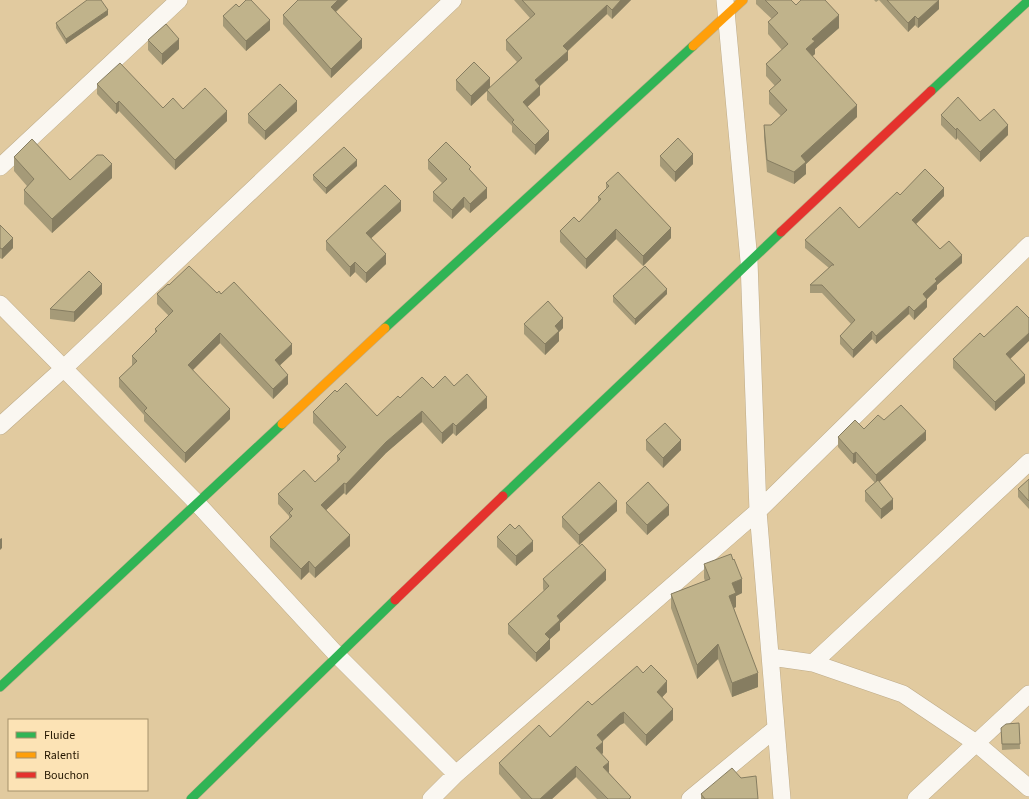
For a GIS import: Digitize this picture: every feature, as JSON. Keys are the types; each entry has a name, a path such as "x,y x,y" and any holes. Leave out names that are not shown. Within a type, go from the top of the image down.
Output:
{"street":[{"path":"0,167 179,0"},
{"path":"0,426 63,369 454,0"},
{"path":"0,687 196,502 726,8 743,0"},
{"path":"192,799 337,655 749,261 1029,0"},
{"path":"726,8 749,261 758,511 782,799"},
{"path":"431,799 456,774 758,511 1029,245"},
{"path":"0,304 196,502 337,655 456,774"},
{"path":"813,663 1029,462"},
{"path":"771,657 813,663 903,694 976,743 1029,788"},
{"path":"916,799 1029,694"},
{"path":"690,799 775,729"}],"building":[{"path":"87,0 101,0 108,10 66,39 56,23"},
{"path":"246,0 251,0 270,20 246,41 223,16 236,4 239,7"},
{"path":"298,0 338,0 331,7 362,39 331,69 283,15"},
{"path":"522,0 621,0 612,10 607,5 563,46 568,51 535,80 540,86 523,102 549,131 535,145 512,122 514,120 487,90 522,58 506,40 535,14"},
{"path":"765,0 791,0 796,5 801,0 825,0 839,15 812,39 815,41 806,49 857,105 801,156 806,162 794,172 767,160 764,125 771,125 787,110 769,91 781,80 766,64 788,44 768,22 778,13"},
{"path":"887,0 939,0 918,19 915,16 908,23"},
{"path":"166,24 179,39 162,54 148,40"},
{"path":"474,62 490,78 471,96 456,80"},
{"path":"120,63 163,108 173,98 183,109 205,88 227,111 175,160 119,101 116,104 97,84"},
{"path":"280,84 297,101 265,131 248,114"},
{"path":"958,97 980,121 994,109 1008,125 980,152 957,128 956,130 941,115"},
{"path":"678,138 693,154 675,172 660,156"},
{"path":"32,139 70,180 97,155 103,155 112,164 52,219 24,190 34,179 14,157"},
{"path":"446,142 471,167 469,169 487,188 470,204 464,197 452,210 433,192 447,179 428,160"},
{"path":"344,147 357,160 326,188 313,175"},
{"path":"925,169 944,188 912,220 940,249 949,241 962,255 935,279 937,281 923,294 927,299 914,311 909,306 876,336 872,331 853,350 840,336 855,320 822,285 810,285 832,265 834,265 805,240 840,207 859,228 897,192 900,195"},
{"path":"618,172 671,228 643,256 616,229 586,259 560,231 574,217 579,222 601,199 598,197 609,186 606,183"},
{"path":"385,185 401,201 366,233 386,254 366,273 355,262 350,267 326,241"},
{"path":"0,225 13,238 2,249 0,248"},
{"path":"189,266 217,293 219,291 221,294 234,282 292,344 275,360 288,375 273,389 220,333 188,365 230,409 185,453 144,411 147,408 119,378 137,361 132,356 157,331 155,329 173,311 157,294"},
{"path":"645,266 667,289 635,319 613,296"},
{"path":"89,271 102,284 74,312 50,309"},
{"path":"548,301 563,318 555,326 559,331 545,344 524,324"},
{"path":"1017,306 1029,318 1029,333 1006,354 1025,375 995,402 953,359 980,333 984,337"},
{"path":"467,374 487,397 456,426 453,423 442,433 422,411 386,442 346,484 344,483 321,505 350,535 315,568 309,561 301,569 270,537 292,516 289,513 293,509 278,494 304,470 315,482 340,459 337,456 346,447 313,412 335,390 337,392 346,383 377,416 398,396 400,398 422,377 433,388 445,376 454,386"},
{"path":"901,405 926,431 876,475 856,452 853,454 838,437 855,420 864,429 878,415 884,420"},
{"path":"665,423 681,440 663,458 646,440"},
{"path":"1029,479 1029,501 1018,489"},
{"path":"878,480 893,499 881,509 865,491"},
{"path":"599,482 617,501 579,535 562,517"},
{"path":"648,482 669,505 647,525 626,503"},
{"path":"510,524 515,529 519,525 533,541 516,556 497,537"},
{"path":"582,544 606,570 557,616 560,620 545,634 550,639 536,653 508,624 549,586 543,579"},
{"path":"731,554 742,579 732,583 736,593 729,596 758,673 732,683 718,644 697,665 671,594 710,579 704,564"},
{"path":"651,665 667,681 657,692 673,709 646,735 624,712 597,735 603,742 596,748 609,762 603,767 631,797 629,799 608,799 576,766 540,799 532,799 499,763 539,725 550,737 588,701 592,705 637,666 643,673"},
{"path":"1019,723 1020,744 1002,744 1001,728 1006,724"},
{"path":"732,768 741,778 756,776 758,799 705,799 701,794"}],"traffic: fast":[{"path":"931,91 1029,0"},
{"path":"385,328 693,46"},
{"path":"503,496 781,232"},
{"path":"0,687 282,424"},
{"path":"191,799 395,600"}],"traffic: slow":[{"path":"693,46 743,0"},
{"path":"282,424 385,328"}],"traffic: jam":[{"path":"781,232 931,91"},
{"path":"395,600 503,496"}]}
